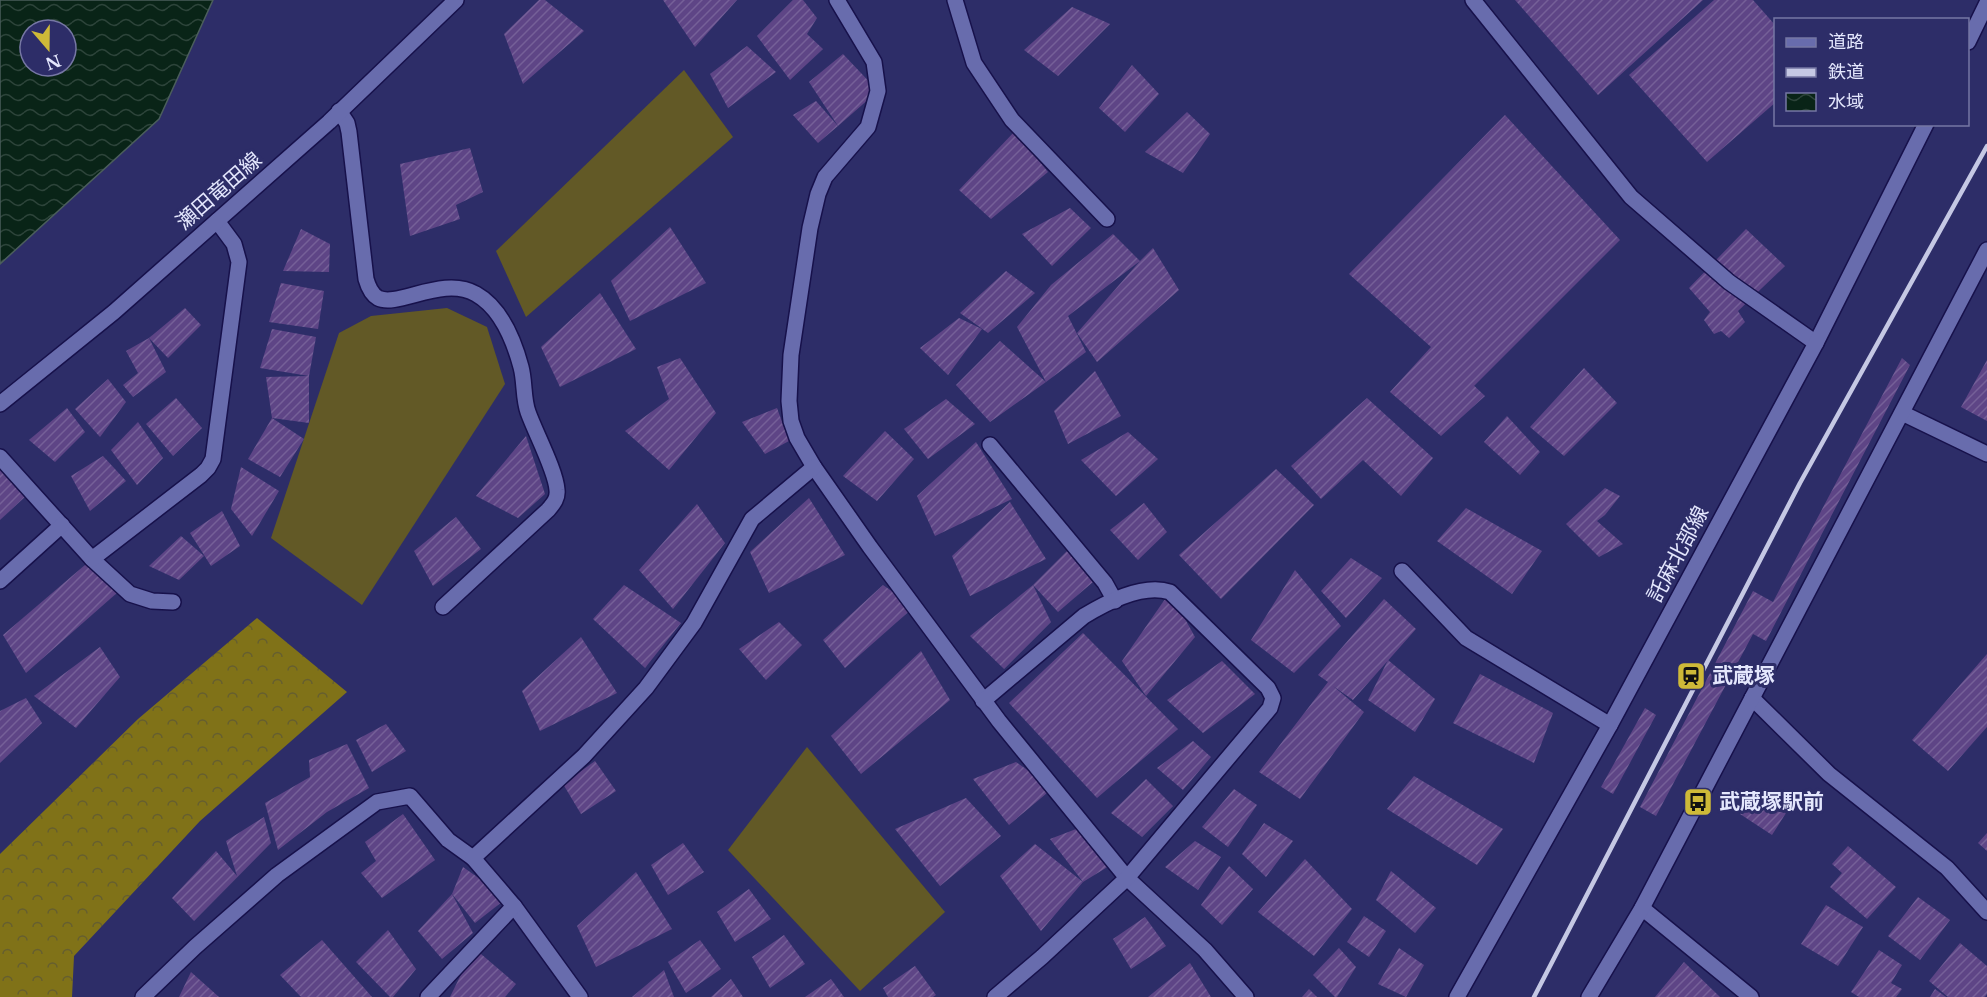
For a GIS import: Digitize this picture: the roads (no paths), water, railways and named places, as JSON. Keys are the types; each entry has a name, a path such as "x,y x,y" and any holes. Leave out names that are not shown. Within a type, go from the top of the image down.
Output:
{"street":[{"name":"瀬田竜田線","path":"0,404 114,312 339,111 456,0"},
{"path":"837,0 874,62 878,91 868,127 825,177 818,194 810,228 791,355 789,400 791,421 797,438 870,547 983,701 1126,878 1205,950 1246,997"},
{"path":"955,0 974,63 1012,120 1107,219"},
{"path":"1473,0 1631,197 1729,282 1816,343"},
{"path":"1969,40 1987,3"},
{"path":"339,111 349,132 369,289 378,298 390,300 436,289 461,289 476,294 491,305 508,330 521,368 527,409 556,484 556,500 548,510 443,607"},
{"name":"託麻北部線","path":"1457,997 1610,725 1816,343 1925,126"},
{"path":"92,559 201,475 213,459 239,262 234,244 217,220"},
{"path":"1589,997 1642,908 1987,250"},
{"path":"1902,413 1987,454"},
{"path":"990,444 1105,583 1115,601"},
{"path":"0,457 92,559 130,594 152,601 173,602"},
{"path":"474,858 584,756 646,688 694,622 752,519 814,466"},
{"path":"0,581 62,525"},
{"path":"1402,572 1466,638 1610,725"},
{"path":"983,701 1084,616 1100,606 1138,592 1160,589 1170,592 1268,688 1273,698 1270,708 1126,878 1042,957 994,997"},
{"path":"1752,698 1829,774 1947,868 1987,912"},
{"path":"143,997 195,947 277,875 377,802 410,796 448,840 474,858 514,906 580,997"},
{"path":"428,997 514,906"},
{"path":"1642,908 1751,997"}],"water":[{"path":"0,0 213,0 159,119 0,264"}],"railway":[{"path":"1534,997 1800,483 1987,146"}],"place":[{"name":"武蔵塚","path":"1691,676"},
{"name":"武蔵塚駅前","path":"1698,802"}]}
